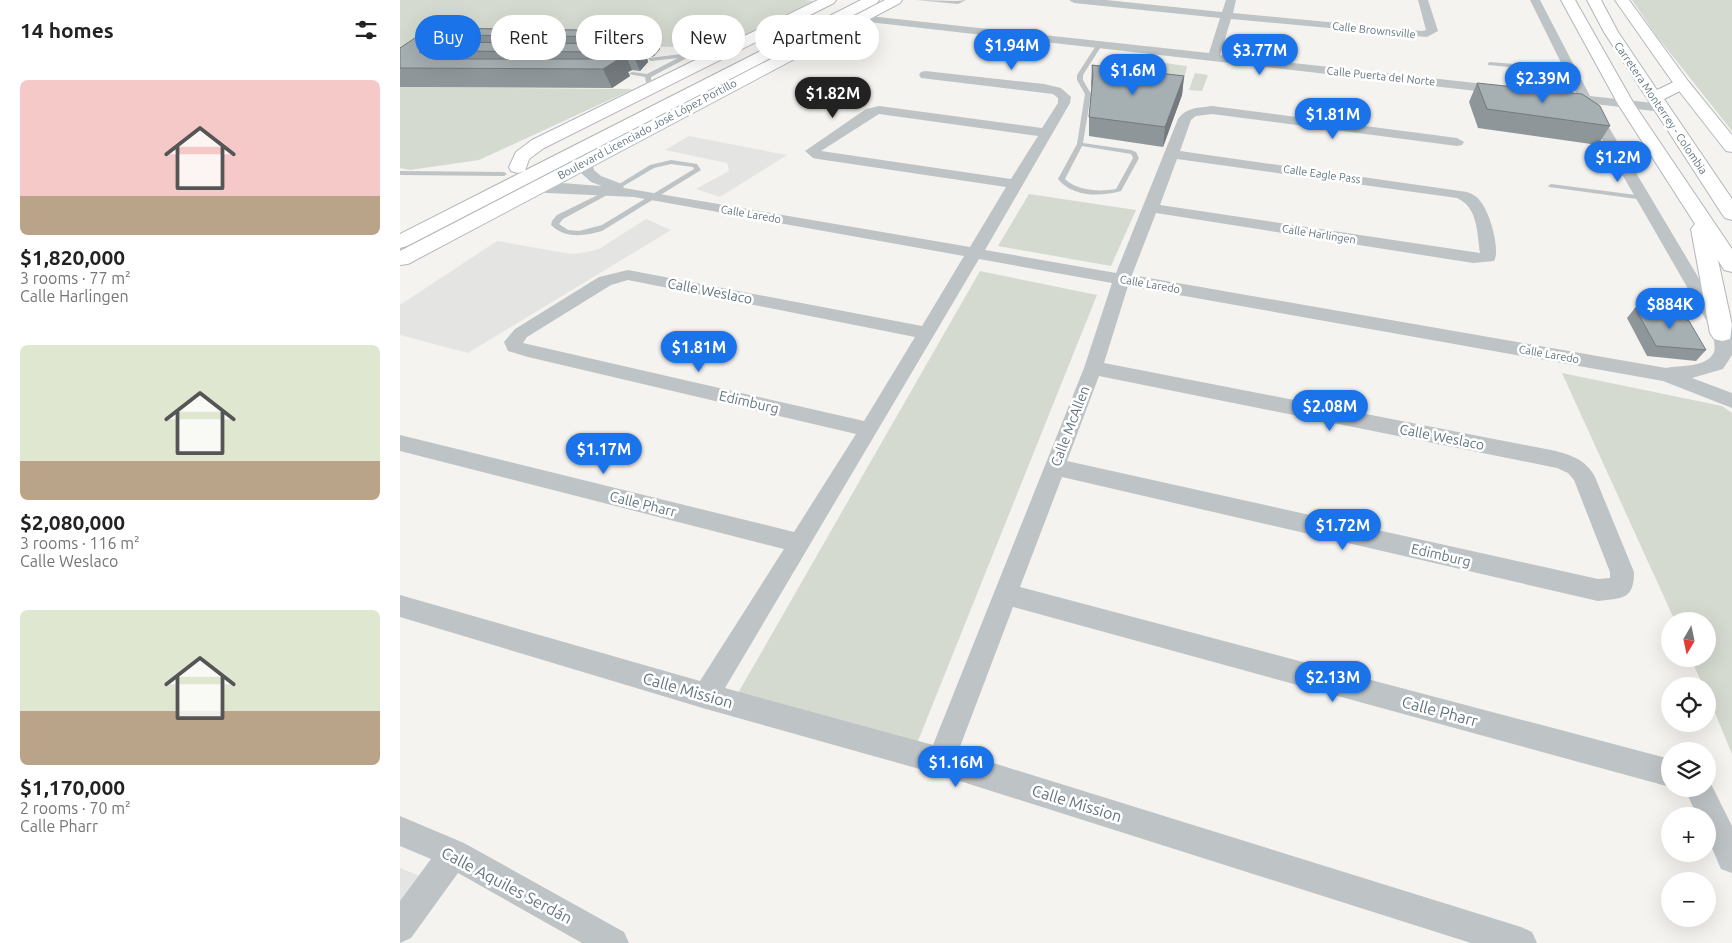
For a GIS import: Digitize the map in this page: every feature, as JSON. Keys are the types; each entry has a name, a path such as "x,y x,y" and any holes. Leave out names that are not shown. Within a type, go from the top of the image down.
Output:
{"main road":[{"name":"Boulevard Licenciado José López Portillo","path":"745,42 829,0"},
{"name":"Boulevard Licenciado José López Portillo","path":"400,226 853,0"},
{"name":"Boulevard Licenciado José López Portillo","path":"400,242 872,0"},
{"name":"Boulevard Licenciado José López Portillo","path":"866,15 895,0"},
{"name":"Carretera Monterrey - Colombia","path":"1568,0 1626,104 1732,265"},
{"name":"Carretera Monterrey - Colombia","path":"1594,0 1611,32 1732,214"},
{"path":"1622,0 1682,84 1732,147"},
{"name":"Boulevard Licenciado José López Portillo","path":"511,170 525,153 538,144 649,82 704,60"},
{"name":"Boulevard Licenciado José López Portillo","path":"400,259 780,60"},
{"path":"1659,102 1682,84"},
{"path":"1699,217 1727,341"}],"street":[{"name":"Calle Brownsville","path":"1074,0 1423,35 1432,31 1423,0"},
{"path":"1213,58 1231,0"},
{"path":"1535,0 1586,100 1727,341"},
{"name":"Calle Puerta del Norte","path":"879,20 1518,92"},
{"path":"706,696 869,430 1064,103 1065,97 1062,94 1044,88 925,75"},
{"path":"1547,95 1626,104 1659,102"},
{"path":"1015,184 818,155 812,152 815,148 871,112 879,110 1046,133"},
{"name":"Calle McAllen","path":"941,761 1093,368 1122,279 1152,208 1185,120 1192,112 1212,110 1457,142"},
{"name":"Calle Eagle Pass","path":"1172,154 1447,192 1471,199 1480,213 1488,252 1486,259"},
{"name":"Calle Laredo","path":"586,161 587,172 612,190"},
{"name":"Calle Laredo","path":"531,189 612,190 1666,375 1732,401"},
{"name":"Calle Harlingen","path":"1152,208 1486,259"},
{"name":"Calle Weslaco","path":"512,345 521,333 592,288 605,281 628,275 926,333"},
{"name":"Calle Laredo","path":"1666,375 1698,370 1716,364 1724,351 1727,341"},
{"name":"Edimburg","path":"512,345 528,351 869,430"},
{"name":"Calle Weslaco","path":"1093,368 1546,457 1570,464 1582,474 1620,565 1622,585"},
{"name":"Calle Pharr","path":"400,443 799,543"},
{"name":"Edimburg","path":"1055,467 1598,590 1618,588 1622,585"},
{"name":"Calle Pharr","path":"1006,594 1661,771"},
{"name":"Calle Mission","path":"400,606 706,696 941,761 1522,943"},
{"path":"1703,797 1732,858"},
{"name":"Calle Aquiles Serdán","path":"400,831 454,854 613,943"},
{"path":"401,924 454,854"}],"lane":[{"path":"918,0 958,3 964,0"},
{"path":"1080,144 1134,153 1136,158 1120,190 1103,193 1073,188 1061,179 1080,144 1088,94 1080,80 1080,74 1099,45"},
{"path":"632,74 649,82 681,60"},
{"path":"1490,64 1571,71"},
{"path":"662,163 684,163 698,167 696,173 654,197 595,231 580,234 559,229 555,225 560,217 612,190 652,166 662,163"},
{"path":"401,174 511,170"},
{"path":"1551,186 1644,198"}],"shaded area":[{"path":"400,0 814,1 785,15 755,15 755,30 745,35 745,15 672,15 672,47 662,47 662,15 576,15 576,46 566,46 566,15 491,15 491,46 481,46 481,15 415,15 415,60 421,60 400,75"},
{"path":"1632,0 1732,0 1732,131 1656,35"},
{"path":"1165,63 1187,66 1182,88 1144,82"},
{"path":"1195,73 1208,75 1202,91 1189,90"},
{"path":"400,87 633,89 479,160 410,170 400,168"},
{"path":"689,136 787,155 720,197 696,189 729,171 727,163 665,150"},
{"path":"1029,194 1136,210 1111,266 998,246"},
{"path":"646,219 671,230 468,353 400,335 400,305 497,241 571,254 587,252 599,249"},
{"path":"980,271 1097,295 916,746 738,693"},
{"path":"1562,373 1722,406 1732,413 1732,754 1716,715 1716,677 1699,677 1695,668 1716,668 1716,612 1671,612"},
{"path":"400,868 422,877 400,906"}],"building":[{"path":"481,29 491,29 491,35 481,35"},
{"path":"566,30 576,30 576,36 566,36"},
{"path":"415,38 415,60 617,60 603,69 400,68 400,48"},
{"path":"481,42 491,42 491,51 481,51"},
{"path":"566,43 576,43 576,52 566,52"},
{"path":"1092,65 1184,76 1165,127 1089,117 1093,75"},
{"path":"1477,83 1582,94 1600,106 1610,126 1487,109"},
{"path":"1635,308 1667,310 1689,321 1706,350 1656,346"}]}
